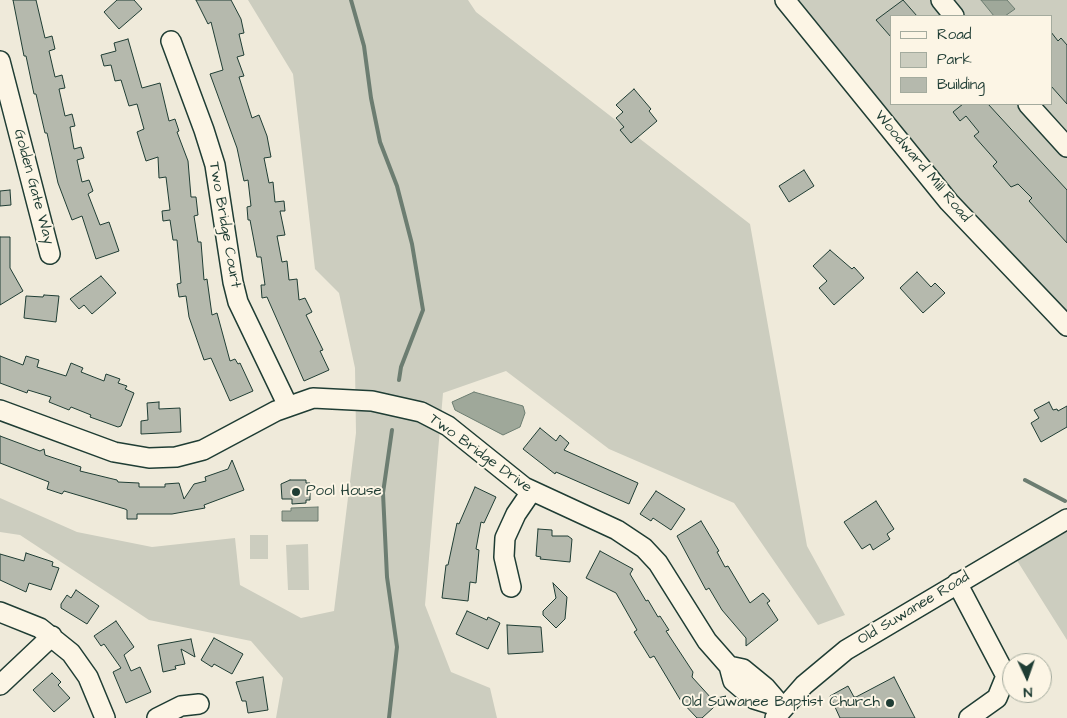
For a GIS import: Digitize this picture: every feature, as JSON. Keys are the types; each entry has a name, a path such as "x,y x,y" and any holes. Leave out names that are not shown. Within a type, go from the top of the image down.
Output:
{"street":[{"name":"Woodward Mill Road","path":"786,0 949,202 1067,326"},
{"path":"941,0 953,15"},
{"name":"Two Bridge Court","path":"171,41 214,160 232,282 238,302 288,406"},
{"name":"Golden Gate Way","path":"0,61 3,85 50,254"},
{"path":"1029,105 1067,146"},
{"name":"Two Bridge Drive","path":"0,410 114,452 132,457 158,458 185,455 211,447 288,406 313,398 387,403 421,412 448,426 531,492 617,530 644,548 658,562 710,645 729,666 743,669 765,687 779,713"},
{"path":"511,587 504,557 505,538 516,514 531,492"},
{"name":"Old Suwanee Road","path":"779,713 831,660 1067,519"},
{"path":"957,583 1006,676 997,698 969,718"},
{"path":"0,612 40,628 71,653 80,664 106,718"},
{"path":"0,685 52,636"},
{"path":"157,718 181,706 199,704"}],"green space":[{"path":"248,0 468,0 476,12 750,224 807,546 845,615 818,625 734,503 609,449 506,371 443,393 425,605 451,672 490,688 497,718 276,718 283,678 251,641 149,620 20,535 0,532 0,498 77,532 152,547 235,538 240,585 301,618 334,611 356,433 355,368 339,293 315,269 293,74"},
{"path":"793,0 932,0 944,15 890,15 890,105 1020,105 1067,158 1067,316 917,155"},
{"path":"951,0 1067,0 1067,136 1039,105 1052,105 1052,15 963,15"},
{"path":"1067,516 1067,640 1011,551"},
{"path":"250,535 268,535 268,559 250,559"},
{"path":"308,544 309,590 288,590 286,545"}],"shaded area":[{"path":"981,0 1007,0 1015,9 1006,15 993,15"},
{"path":"474,392 523,406 525,413 520,427 503,435 455,410 452,402"},
{"path":"318,507 318,521 282,521 282,511 291,511 291,508"}],"building":[{"path":"13,0 36,0 45,38 52,36 55,49 49,51 55,77 62,75 65,88 59,89 65,116 72,114 75,126 70,127 74,149 81,147 84,158 77,160 82,182 89,180 93,191 88,194 100,225 109,222 119,251 96,259 82,216 72,220 58,183 47,133 45,133 36,94 34,94"},
{"path":"117,0 134,0 142,9 119,29 104,12"},
{"path":"196,0 231,0 241,19 244,33 239,34 244,55 237,57 244,76 239,77 252,118 259,115 267,136 271,157 264,158 269,183 273,182 275,202 284,201 285,211 280,211 285,235 277,236 282,262 287,261 289,280 297,279 299,300 305,298 312,312 306,315 323,350 320,351 329,370 304,381 267,297 262,298 261,285 265,285 261,257 257,257 250,220 248,220 247,207 251,206 248,180 244,181 237,148 210,74 223,70 211,22 208,24"},
{"path":"903,0 916,15 890,15 890,36 876,20"},
{"path":"1052,33 1058,41 1061,38 1067,45 1067,104 1052,87"},
{"path":"128,39 142,88 160,83 169,121 175,119 179,131 177,132 188,161 191,197 196,197 198,215 194,216 198,242 201,242 204,280 207,279 212,315 217,313 230,361 235,359 238,364 240,363 253,391 230,401 211,358 204,360 189,317 186,296 179,297 177,284 181,283 177,240 173,240 170,220 163,221 162,211 170,210 166,177 159,178 158,157 146,161 137,132 144,129 137,104 129,106 121,80 115,81 111,65 104,66 101,55 116,51 114,43"},
{"path":"634,89 651,109 649,111 657,121 631,143 620,130 624,127 616,118 623,112 616,105"},
{"path":"962,105 989,105 1067,190 1067,243 1029,201 1032,198 1018,184 1011,187 993,166 997,162 974,136 979,132 966,116 960,121 953,112"},
{"path":"804,170 814,186 789,202 779,186"},
{"path":"10,190 11,205 0,206 0,191"},
{"path":"0,237 10,237 10,268 23,291 0,305"},
{"path":"830,250 852,269 854,267 864,278 834,305 819,288 827,281 813,266"},
{"path":"917,272 931,287 935,283 945,293 923,313 900,288"},
{"path":"101,276 116,293 92,314 84,305 79,309 70,299"},
{"path":"44,295 59,296 56,322 24,318 26,296 43,297"},
{"path":"0,356 23,365 26,356 39,360 37,367 66,376 71,363 83,368 81,372 104,381 106,374 120,379 118,383 127,386 125,389 134,393 121,426 118,427 90,417 91,415 71,407 69,410 49,402 51,397 28,390 27,393 0,383"},
{"path":"159,402 159,409 180,408 181,432 141,434 141,421 148,420 147,403"},
{"path":"1049,402 1053,410 1057,409 1058,411 1067,406 1067,427 1041,442 1031,423 1039,418 1034,410"},
{"path":"540,428 556,441 560,435 569,443 564,450 638,483 629,504 556,472 555,474 523,449"},
{"path":"0,436 40,451 44,449 45,455 81,467 80,471 117,480 118,482 139,483 139,487 165,487 165,484 179,483 184,499 194,484 206,481 205,477 228,469 232,460 244,490 204,505 205,508 172,514 137,514 137,519 127,519 127,510 125,509 64,491 62,494 47,489 49,482 0,463"},
{"name":"Pool House","path":"290,480 306,480 306,483 310,483 310,500 306,500 306,503 292,504 292,499 282,499 281,484"},
{"path":"475,487 496,497 484,523 481,522 476,549 479,550 476,583 470,582 468,601 442,598 446,565 448,565 457,523 459,524"},
{"path":"656,491 685,509 671,530 653,518 651,521 640,514"},
{"path":"876,501 894,529 887,534 890,539 873,550 870,544 862,549 844,522"},
{"path":"701,521 719,551 717,552 725,567 728,566 750,603 763,593 770,601 767,603 778,620 746,646 746,638 722,610 709,588 706,590 677,536"},
{"path":"538,529 552,530 552,536 568,536 572,539 570,562 540,559 541,557 536,556"},
{"path":"600,551 633,569 630,574 646,601 648,600 658,617 660,616 669,630 666,631 693,672 692,677 712,699 726,696 702,718 697,718 681,701 654,656 650,658 634,632 637,630 616,593 586,578"},
{"path":"26,553 53,562 52,566 59,568 51,590 29,583 26,592 0,580 0,554 24,561"},
{"path":"553,583 567,597 565,619 556,628 543,615 543,611 556,598"},
{"path":"76,590 99,606 87,624 61,608 61,604 67,595 71,598"},
{"path":"467,611 487,620 488,617 500,623 488,649 456,634"},
{"path":"116,621 134,647 124,655 131,671 140,667 151,692 126,703 113,672 121,668 104,644 101,646 94,636"},
{"path":"507,625 541,627 543,652 508,654"},
{"path":"214,638 243,654 232,674 214,664 212,667 201,660"},
{"path":"191,639 195,657 181,649 185,664 175,666 176,669 163,672 158,645"},
{"path":"52,673 61,682 58,685 70,698 54,712 33,690"},
{"path":"263,677 268,710 248,713 246,701 242,701 236,682"},
{"path":"894,677 915,718 840,718 830,696 848,686 854,697 856,697"}],"waterway":[{"path":"351,0 364,46 371,98 380,142 397,186 412,244 423,310 401,367 399,380"},
{"path":"389,718 397,647 387,577 383,493 392,430"},
{"path":"1025,480 1065,501"}],"place":[{"name":"Pool House","path":"296,492"},
{"name":"Old Suwanee Baptist Church","path":"890,703"}]}
